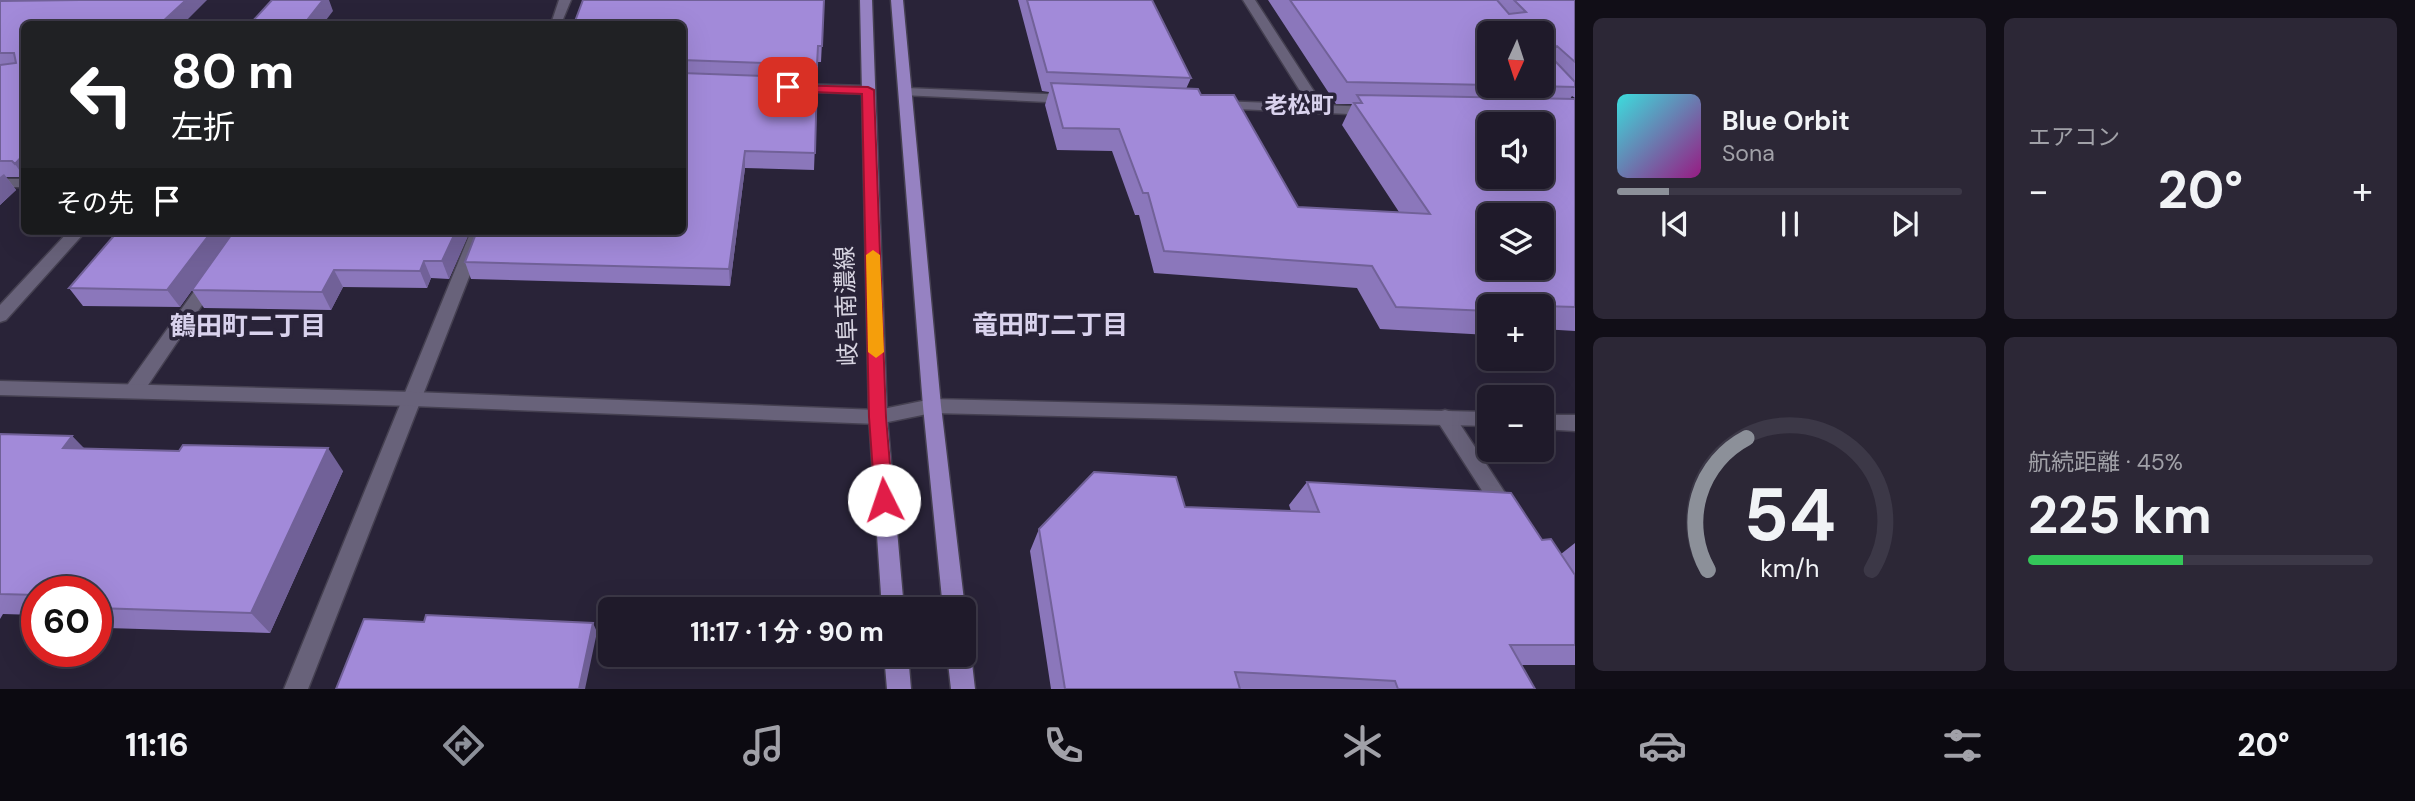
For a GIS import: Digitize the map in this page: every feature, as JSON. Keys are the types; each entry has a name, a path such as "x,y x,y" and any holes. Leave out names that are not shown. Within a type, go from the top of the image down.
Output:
{"main road":[{"name":"岐阜南濃線","path":"866,0 878,417 892,597"},
{"path":"897,0 932,406 953,597"},
{"path":"898,667 899,689"},
{"path":"960,667 963,689"}],"street":[{"path":"557,21 565,0"},
{"path":"1249,0 1319,110"},
{"path":"775,87 868,90"},
{"path":"907,92 1086,100"},
{"path":"1209,105 1386,111"},
{"path":"0,183 21,183"},
{"path":"0,316 74,235"},
{"path":"296,689 477,235"},
{"path":"133,392 221,265"},
{"path":"0,388 413,399 878,417 932,406 1477,418"},
{"path":"1445,417 1517,528"},
{"path":"1554,422 1575,423"}],"building":[{"path":"186,0 163,21 21,21 21,157 15,164 12,161 0,161 0,65 16,63 14,53 0,53 0,1"},
{"path":"272,0 323,0 306,21 253,21"},
{"path":"583,0 824,0 822,46 818,46 817,65 686,60 686,21 575,21"},
{"path":"1027,0 1152,0 1191,78 1047,72"},
{"path":"1290,0 1497,0 1509,14 1526,12 1514,0 1575,0 1575,62 1557,46 1554,49 1554,21 1477,21 1477,85 1347,82"},
{"path":"1554,49 1555,61 1575,82 1575,87 1554,86"},
{"path":"686,73 817,78 815,153 745,151 729,269 465,262 475,235 686,235"},
{"path":"1051,83 1198,89 1201,95 1234,95 1298,207 1430,214 1354,103 1362,103 1357,95 1575,99 1575,307 1554,306 1554,294 1477,294 1477,310 1396,307 1372,266 1164,251 1148,193 1143,193 1119,129 1063,128"},
{"path":"115,235 209,235 167,290 69,288"},
{"path":"231,235 454,235 442,261 424,261 420,271 334,270 322,292 192,290"},
{"path":"0,434 72,436 63,448 179,451 183,445 328,448 251,613 112,609 112,576 21,576 21,595 0,594"},
{"path":"1094,472 1176,477 1185,507 1319,512 1307,482 1511,493 1542,540 1551,539 1575,575 1575,645 1510,645 1535,689 1398,689 1395,681 1235,672 1240,689 1065,689 1039,529"},
{"path":"426,615 593,623 579,689 336,689 364,619 424,622"}],"slow traffic":[{"path":"873,255 876,352"}],"district":[{"name":"老松町","path":"1299,105"},
{"name":"竜田町二丁目","path":"1050,325"},
{"name":"鶴田町二丁目","path":"248,326"}],"route":[{"path":"788,87 868,90 878,417 884,500"}]}
